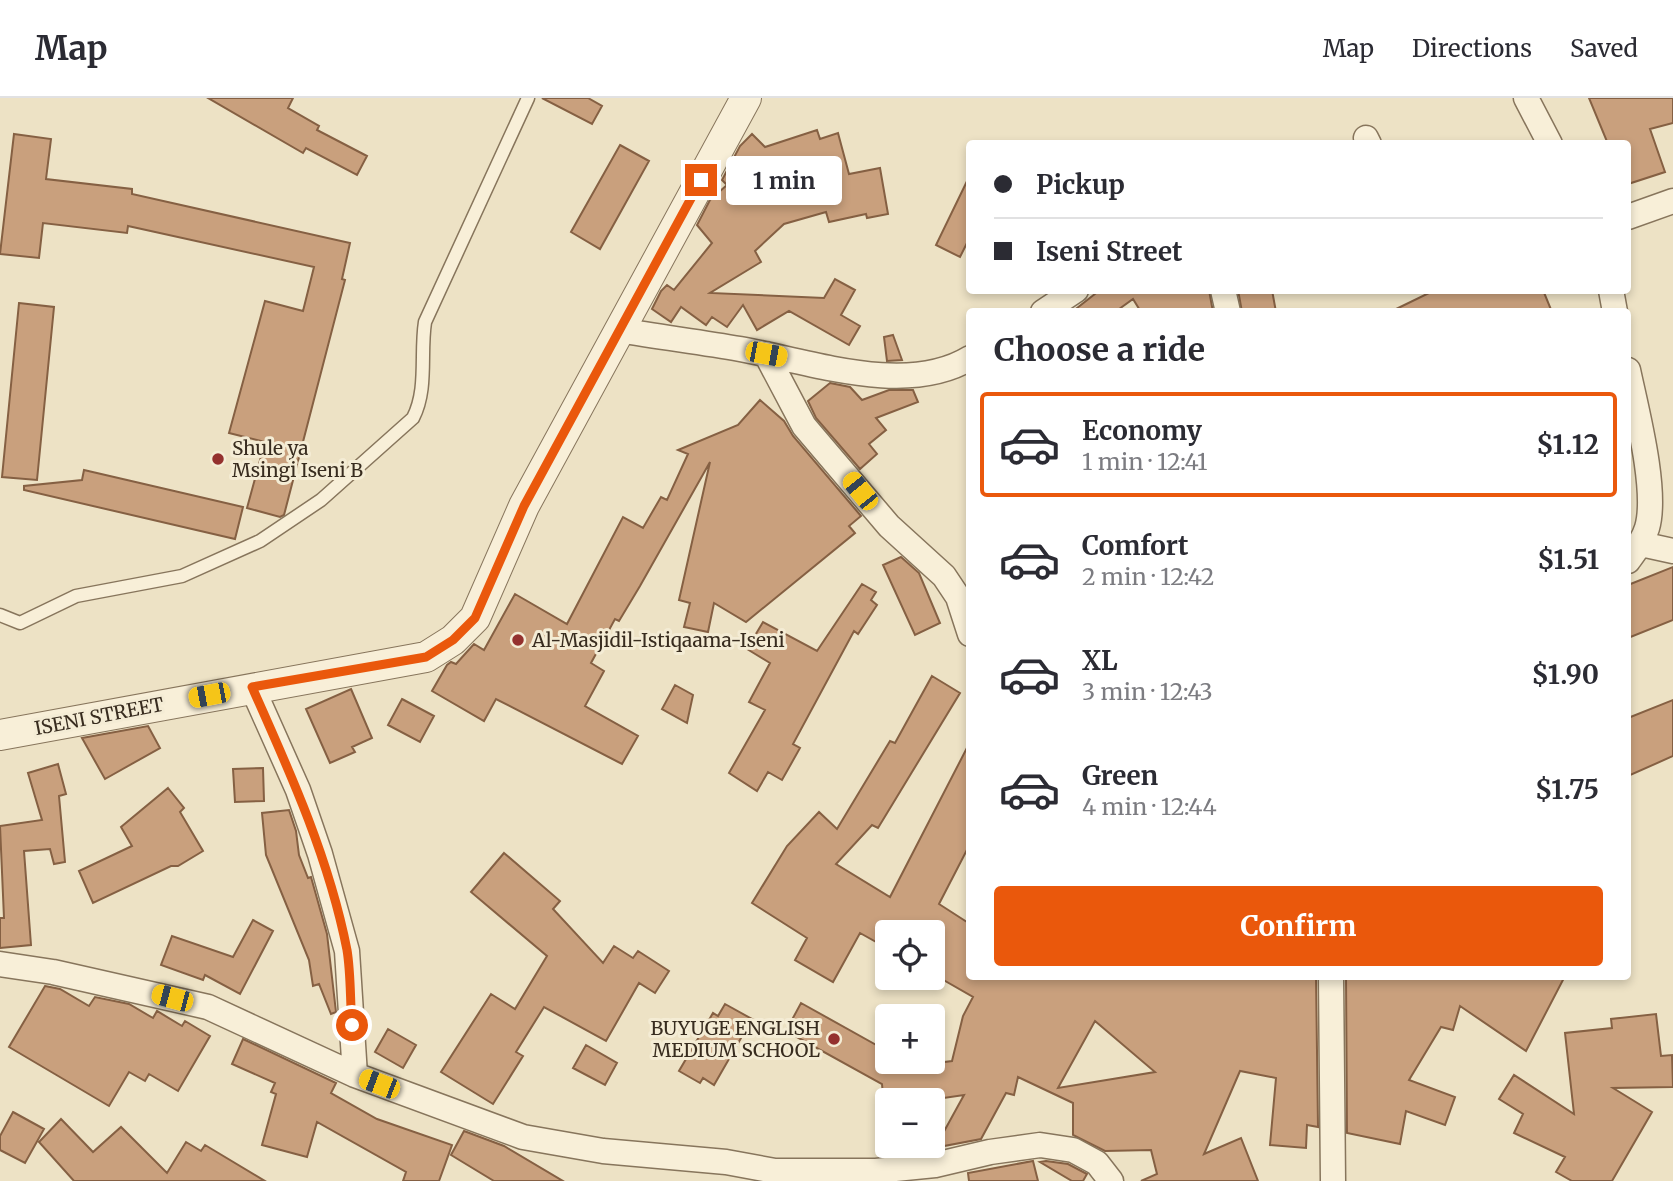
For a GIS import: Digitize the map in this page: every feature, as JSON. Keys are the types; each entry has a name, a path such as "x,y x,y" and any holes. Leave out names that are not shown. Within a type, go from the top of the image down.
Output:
{"street":[{"name":"ISENI STREET","path":"0,735 426,657 453,640 475,618 524,506 746,98"},
{"path":"1526,98 1548,140"},
{"path":"1631,216 1673,201"},
{"path":"1049,308 1070,294"},
{"path":"619,330 873,375 911,375 966,360"},
{"path":"766,354 804,426 888,526 944,576 958,597 966,622"},
{"path":"1631,385 1641,433 1650,510 1634,552 1673,551"},
{"path":"252,687 298,790 320,854 347,951 355,1074"},
{"path":"0,964 53,972 208,1007 355,1074 523,1137 603,1151 726,1161 775,1171 876,1171 935,1165 990,1152 1040,1145 1073,1150 1097,1163 1111,1181"},
{"path":"1331,980 1333,1181"}],"lane":[{"path":"0,615 20,623 76,596 182,576 260,541 321,500 413,418 422,401 421,350 425,322 528,98"}],"building":[{"path":"208,98 293,98 288,108 319,126 317,130 367,156 357,175 306,148 303,153"},
{"path":"542,98 588,98 602,106 592,124"},
{"path":"1589,98 1673,98 1673,123 1650,129 1665,172 1631,183 1631,140 1606,140"},
{"path":"817,130 820,139 838,133 849,174 880,168 888,214 867,218 866,214 829,222 826,212 784,224 755,251 761,262 710,293 824,298 835,279 855,290 841,315 860,326 849,345 789,311 757,330 743,305 727,327 712,317 706,325 681,307 671,322 652,309 661,291 667,285 674,290 712,243 697,225 710,200 727,185 722,180 740,146 752,134 765,147"},
{"path":"14,134 51,139 46,179 132,189 132,194 350,243 342,279 345,280 284,515 280,517 247,508 265,442 229,433 265,301 303,311 314,267 128,226 127,233 43,223 39,258 0,254"},
{"path":"620,145 649,161 600,249 571,232"},
{"path":"966,183 966,245 960,257 936,245"},
{"path":"1095,294 1210,294 1212,308 1139,308 1133,299 1121,308 1077,308"},
{"path":"1239,294 1273,294 1275,308 1241,308"},
{"path":"1427,294 1545,294 1550,308 1398,308"},
{"path":"19,303 54,307 37,480 2,477"},
{"path":"893,335 902,360 887,361 884,337"},
{"path":"830,383 850,387 862,400 889,390 913,390 918,402 876,418 886,430 869,444 877,454 860,469 816,418 808,401"},
{"path":"760,400 784,421 793,436 861,516 849,526 855,533 746,622 714,603 708,632 684,627 690,603 679,600 710,462 640,586 619,621 615,619 591,663 604,671 585,706 638,736 622,764 496,699 484,721 432,691 447,665 451,662 456,664 474,644 484,650 515,594 567,624 623,517 643,528 661,497 667,500 688,454 678,450 738,425"},
{"path":"84,470 243,507 235,539 24,490 24,486 82,480"},
{"path":"901,557 919,573 940,623 915,635 883,565"},
{"path":"1673,567 1673,620 1631,637 1631,584"},
{"path":"862,584 876,592 871,600 877,605 858,634 854,631 793,744 800,748 782,780 768,772 757,791 729,773 765,710 749,702 770,663 747,649 763,622 817,651"},
{"path":"932,676 960,693 878,828 872,825 836,864 890,897 966,750 966,852 939,904 966,921 966,980 1316,980 1318,1127 1307,1125 1306,1148 1270,1145 1276,1078 1240,1071 1204,1154 1241,1138 1258,1181 1141,1181 1157,1174 1151,1150 1105,1151 1073,1135 1073,1103 1018,1077 1014,1095 1006,1093 981,1139 945,1146 945,1130 964,1095 945,1098 945,1088 882,1088 882,1084 786,1031 801,1003 875,1044 875,1074 945,1074 945,1062 952,1061 963,1016 973,997 945,981 945,920 875,920 875,941 860,933 833,982 795,960 807,938 752,903 787,846 819,812 837,829 890,741 895,743","holes":["1095,1021 1155,1072 1058,1088"]},
{"path":"675,685 693,695 687,723 662,709"},
{"path":"351,689 372,738 352,747 355,752 330,763 306,709"},
{"path":"402,699 434,716 420,742 388,725"},
{"path":"1673,700 1673,756 1631,775 1631,717"},
{"path":"148,726 160,748 105,779 82,738"},
{"path":"58,764 66,794 59,796 65,862 54,864 50,849 24,851 31,945 0,948 0,918 4,918 0,826 42,820 28,773"},
{"path":"263,768 264,801 235,802 233,769"},
{"path":"168,788 184,808 180,812 203,851 178,866 171,866 93,903 79,871 132,846 121,827"},
{"path":"289,810 296,831 299,855 308,878 311,877 327,934 336,1012 331,1014 319,984 313,986 309,960 266,855 262,813"},
{"path":"504,853 560,901 553,909 603,963 614,946 633,958 638,951 669,971 655,993 639,983 606,1041 544,1007 516,1052 523,1056 493,1104 441,1072 491,994 515,1009 547,956 471,892"},
{"path":"253,920 273,931 240,994 205,975 203,980 161,965 172,936 233,957"},
{"path":"1346,980 1563,980 1526,1051 1460,1006 1453,1030 1441,1027 1409,1080 1455,1097 1445,1125 1406,1111 1400,1144 1347,1133"},
{"path":"45,986 60,989 89,1006 95,997 129,1004 153,1018 157,1011 182,1026 185,1021 210,1036 178,1091 149,1074 145,1081 129,1072 109,1106 9,1047"},
{"path":"725,1004 752,1019 714,1085 703,1078 700,1083 679,1071 713,1013 718,1016"},
{"path":"1656,1014 1661,1056 1672,1055 1673,1087 1613,1088 1652,1112 1612,1181 1572,1181 1556,1172 1565,1157 1514,1133 1523,1114 1499,1099 1514,1075 1574,1114 1565,1033 1612,1028 1611,1019"},
{"path":"388,1029 416,1045 403,1068 375,1052"},
{"path":"243,1039 336,1083 331,1093 377,1119 452,1145 439,1181 403,1181 406,1172 317,1122 307,1157 262,1145 276,1094 271,1092 275,1083 232,1064"},
{"path":"586,1045 617,1063 605,1085 573,1068"},
{"path":"13,1112 44,1129 25,1163 0,1150 0,1136"},
{"path":"61,1119 93,1152 121,1127 167,1173 186,1142 201,1151 205,1145 265,1181 74,1181 39,1142"},
{"path":"464,1131 504,1146 563,1181 494,1181 451,1155"},
{"path":"1033,1161 1038,1181 969,1181 968,1173"},
{"path":"1040,1162 1068,1164 1087,1174 1083,1181 1072,1181"}],"place":[{"name":"Shule ya Msingi Iseni B","path":"218,459"},
{"name":"Al-Masjidil-Istiqaama-Iseni","path":"518,640"},
{"name":"BUYUGE ENGLISH MEDIUM SCHOOL","path":"834,1039"}],"route":[{"path":"352,1025 347,951 320,854 298,790 252,687 426,657 453,640 475,618 524,506 701,180"}]}
